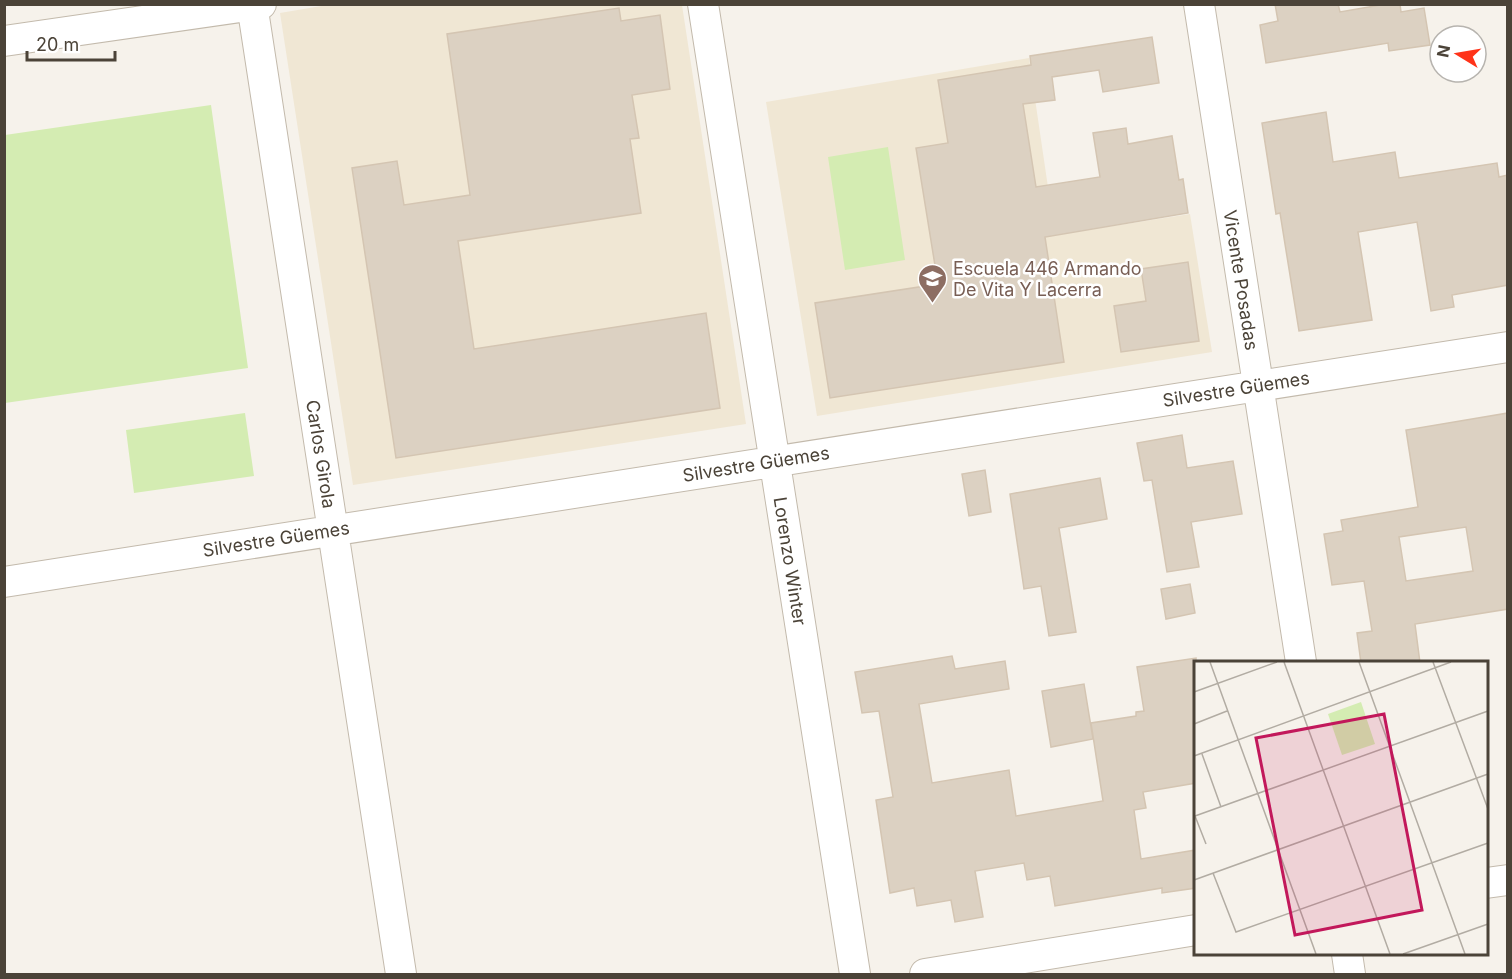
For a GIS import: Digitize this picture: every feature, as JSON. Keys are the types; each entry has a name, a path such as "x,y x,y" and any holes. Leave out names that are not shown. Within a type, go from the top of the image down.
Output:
{"street":[{"name":"Lorenzo Winter","path":"703,4 855,975"},
{"name":"Vicente Posadas","path":"1199,4 1301,661"},
{"path":"4,41 255,5"},
{"name":"Carlos Girola","path":"255,5 332,530 401,975"},
{"name":"Silvestre Güemes","path":"4,582 1508,347"},
{"path":"1488,883 1508,880"},
{"path":"925,975 1194,930"},
{"path":"1347,955 1350,975"}],"shaded area":[{"path":"333,4 682,5 746,424 353,485 280,13"},
{"name":"Escuela 446 Armando De Vita Y Lacerra","path":"1029,58 1055,235 1190,214 1212,352 817,416 766,102"}],"green space":[{"path":"211,105 248,368 5,403 5,135"},
{"path":"888,147 905,260 845,270 828,157"},
{"path":"245,413 254,476 134,493 126,430"}],"building":[{"path":"1275,4 1338,4 1340,12 1386,4 1400,4 1401,12 1424,8 1428,45 1389,51 1388,43 1266,63 1260,25 1278,21"},
{"path":"619,8 621,21 660,15 670,89 632,95 639,138 630,139 641,213 458,241 474,349 706,313 720,408 396,458 352,168 397,161 404,205 470,195 447,34"},
{"path":"1152,37 1159,83 1103,92 1099,70 1052,77 1055,100 1023,104 1036,187 1100,177 1093,133 1126,128 1128,144 1172,136 1179,180 1183,179 1188,213 1045,237 1064,362 830,398 815,303 938,284 916,148 948,143 938,80 1031,65 1030,56"},
{"path":"1326,112 1333,162 1395,152 1399,178 1497,163 1499,177 1508,175 1508,285 1452,295 1454,307 1431,311 1417,222 1358,232 1372,320 1299,331 1280,213 1276,214 1262,123"},
{"path":"1188,262 1199,341 1121,352 1114,306 1146,301 1141,269"},
{"path":"1508,413 1508,609 1415,624 1420,661 1361,661 1357,633 1372,631 1364,581 1332,585 1324,534 1343,531 1341,520 1418,507 1406,430","holes":["1466,527 1473,571 1406,581 1399,537"]},
{"path":"1182,435 1187,468 1233,461 1242,514 1191,522 1199,567 1167,572 1152,480 1144,481 1137,443"},
{"path":"985,470 991,512 969,516 962,474"},
{"path":"1100,478 1107,519 1059,528 1076,632 1049,636 1041,586 1024,589 1010,494"},
{"path":"1190,584 1195,613 1166,619 1161,589"},
{"path":"952,656 955,669 1005,661 1009,689 919,704 932,783 1009,770 1016,816 1103,801 1091,723 1136,716 1136,712 1144,711 1137,667 1196,658 1194,661 1194,783 1143,792 1146,808 1134,810 1141,859 1194,850 1194,888 1162,893 1162,888 1055,906 1050,876 1027,880 1024,863 975,871 983,917 955,922 951,900 917,906 914,888 890,893 876,800 893,797 879,711 862,713 855,672"},
{"path":"1084,684 1093,739 1051,747 1042,691"}],"place":[{"name":"Escuela 446 Armando De Vita Y Lacerra","path":"932,304"}]}
